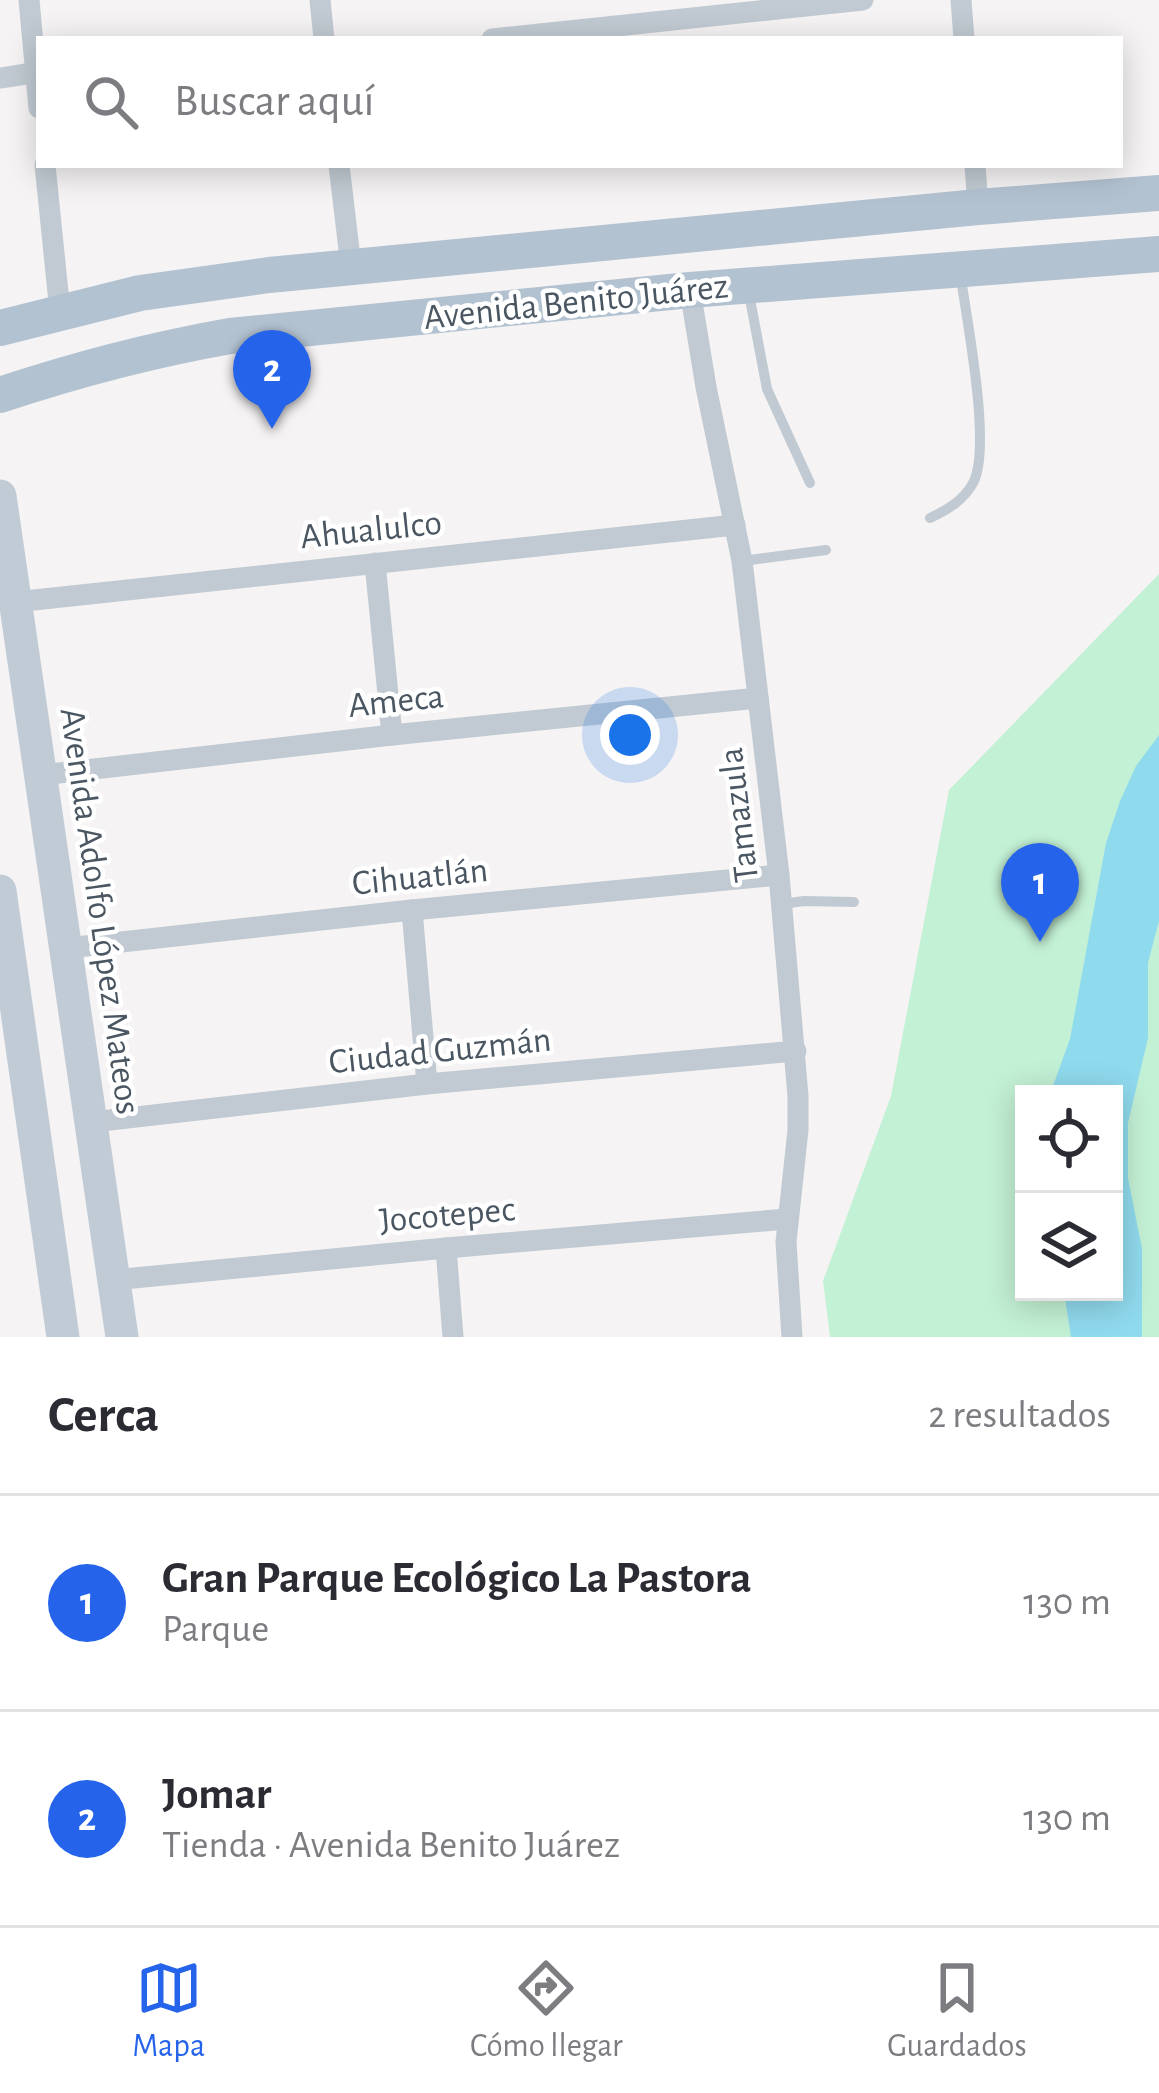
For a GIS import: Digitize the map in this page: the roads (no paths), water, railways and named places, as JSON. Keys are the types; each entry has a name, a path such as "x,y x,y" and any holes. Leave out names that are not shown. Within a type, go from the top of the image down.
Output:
{"main road":[{"name":"Avenida Benito Juárez","path":"0,328 205,282 1159,193"},
{"name":"Avenida Benito Juárez","path":"0,395 154,350 230,336 690,290 1159,254"},
{"path":"60,312 48,338 53,357 66,374"},
{"name":"Avenida Adolfo López Mateos","path":"0,496 122,1337"},
{"path":"61,911 2,905 62,1337"}],"street":[{"path":"28,0 36,64"},
{"path":"320,0 324,36"},
{"path":"521,36 863,0"},
{"path":"961,0 964,36"},
{"path":"0,78 36,72"},
{"path":"45,168 60,312"},
{"path":"339,168 351,266"},
{"path":"975,168 978,207"},
{"name":"Tamazula","path":"690,290 742,561 782,904 799,1116 787,1219 792,1337"},
{"name":"Ahualulco","path":"15,602 735,525"},
{"path":"375,563 392,735"},
{"name":"Ameca","path":"41,775 758,698"},
{"name":"Cihuatlán","path":"68,948 779,875"},
{"path":"412,910 427,1084"},
{"name":"Ciudad Guzmán","path":"92,1123 427,1084 796,1051"},
{"name":"Jocotepec","path":"113,1280 787,1219"},
{"path":"446,1248 453,1337"}],"lane":[{"path":"930,518 960,500 979,468 979,415 960,269"},
{"path":"747,285 767,388 810,483"},
{"path":"742,561 826,550"},
{"path":"782,904 854,902"}],"water":[{"path":"1159,735 1159,921 1148,963 1148,1038 1128,1123 1128,1178 1142,1249 1142,1337 1071,1337 1065,1301 1123,1301 1123,1085 1053,1085 1070,1039 1106,843 1136,766"}],"place":[{"name":"Jomar","path":"272,429"},
{"name":"Gran Parque Ecológico La Pastora","path":"1040,942"}]}
